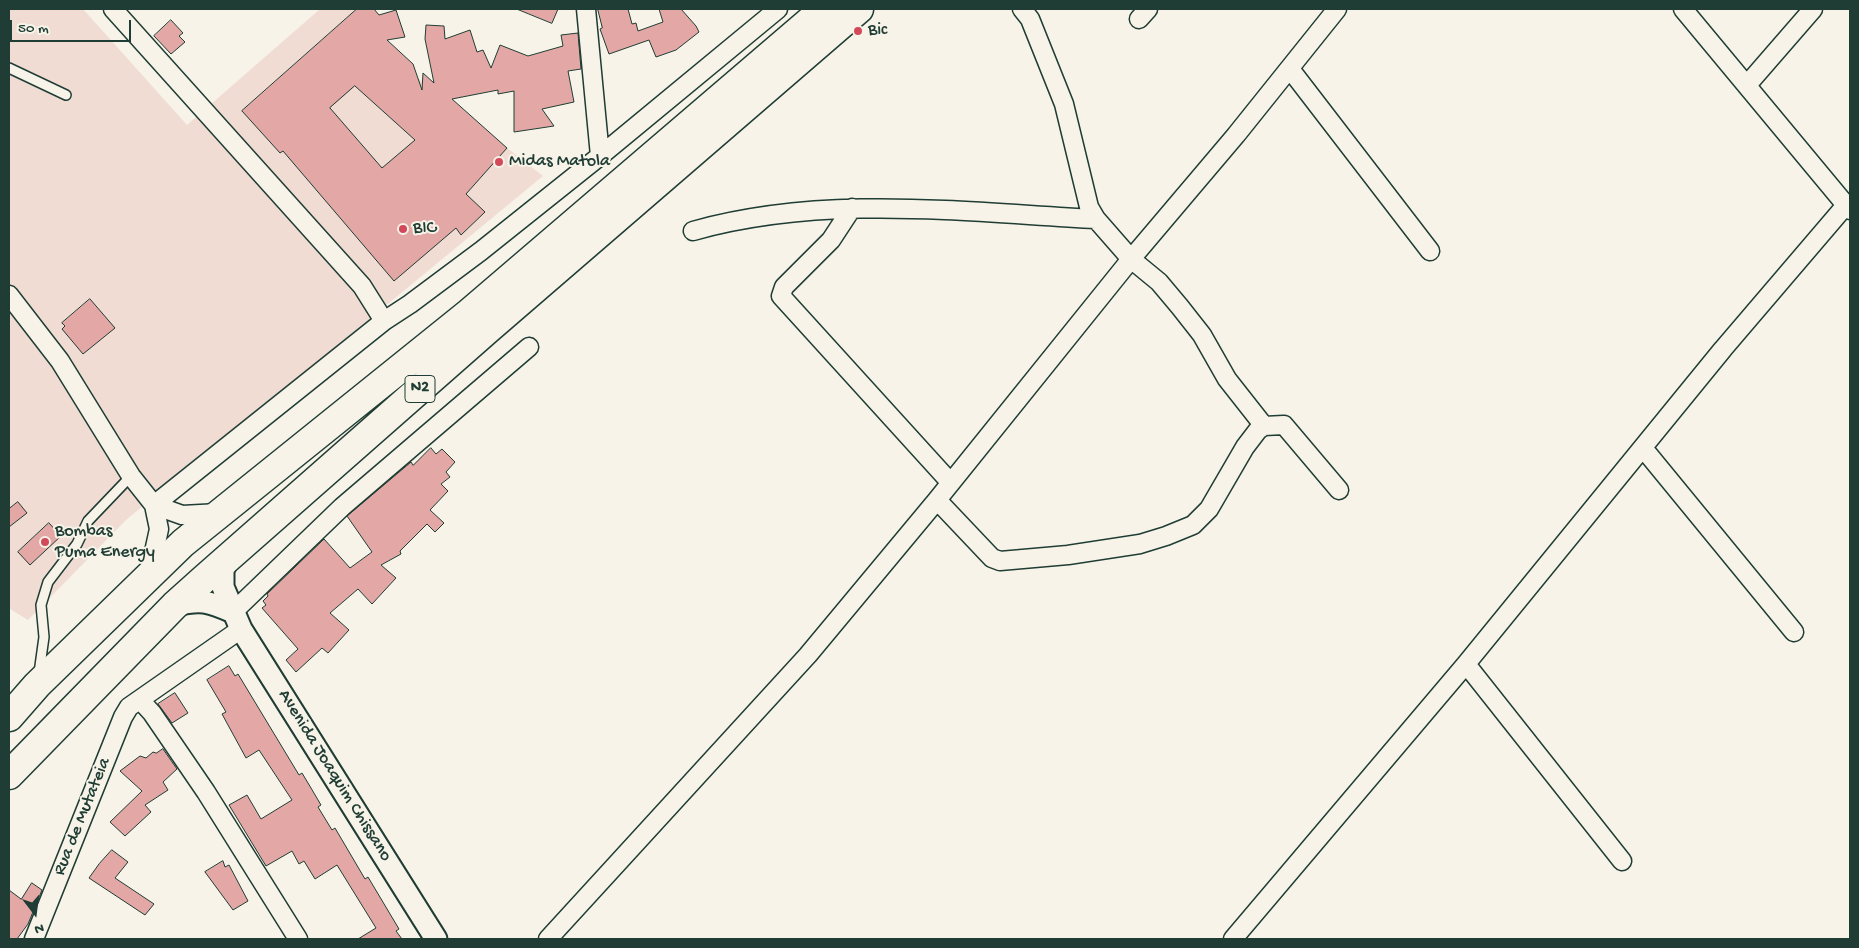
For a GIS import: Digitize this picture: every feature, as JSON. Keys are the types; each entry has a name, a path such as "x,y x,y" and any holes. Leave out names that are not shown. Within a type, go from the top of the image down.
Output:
{"highway":[{"name":"N2","path":"9,717 37,685 183,543 843,12"},
{"name":"N2","path":"9,775 175,605 502,317 843,12"}],"street":[{"path":"113,9 362,286 384,321"},
{"path":"586,9 600,156"},
{"path":"154,505 384,321 481,251 600,156 778,9"},
{"path":"1022,9 1033,28 1064,104 1090,207 1096,219 1131,259 1159,282 1180,307 1202,335 1227,379 1264,426"},
{"path":"548,939 808,655 937,500 1131,259 1290,69 1337,9"},
{"path":"1233,939 1466,664 1723,349 1848,208 1683,9"},
{"path":"1747,85 1813,9"},
{"path":"1290,69 1430,251"},
{"path":"693,231 724,222 852,208 914,208 1096,219"},
{"path":"852,208 831,240 784,288 781,296 950,482"},
{"path":"9,295 60,361 131,476 154,505 159,529 149,576"},
{"name":"Rua de Mutateia","path":"34,939 123,717 129,707 237,620 342,507 528,347"},
{"path":"937,500 992,558 1000,561 1068,555 1140,544 1193,525 1209,509 1245,447 1258,430 1264,426 1284,424 1339,490"},
{"path":"1643,448 1794,632"},
{"path":"154,505 182,515 221,512"},
{"name":"Avenida Joaquim Chissano","path":"230,556 223,570 223,587 237,620 436,939"},
{"path":"175,605 194,601 210,602 237,620"},
{"path":"1466,664 1622,861"},
{"path":"140,700 152,713 206,792 298,939"}],"lane":[{"path":"9,68 66,94"},
{"path":"37,685 44,637 41,605 48,582 77,544 88,521 131,476"}],"shaded area":[{"path":"9,9 83,9 187,125 320,9 353,9 378,47 543,176 126,520 28,620 9,610"}],"building":[{"path":"357,9 374,9 379,15 396,10 405,37 387,40 413,64 422,90 423,73 434,83 425,39 426,25 444,26 445,39 470,30 477,52 483,50 491,68 500,45 528,56 563,46 561,35 578,33 581,69 568,71 574,102 542,109 554,126 514,132 514,91 498,94 498,90 452,99 507,148 466,194 485,212 461,235 456,228 394,281 283,151 280,153 242,111","holes":["355,86 415,140 382,168 330,108"]},
{"path":"517,9 558,9 552,23"},
{"path":"598,9 628,9 632,24 636,23 638,31 663,22 659,9 681,9 699,32 676,50 656,57 649,40 609,54 600,29 602,28"},
{"path":"171,20 183,33 179,36 185,42 171,54 154,36"},
{"path":"90,299 115,328 83,354 62,329 65,326 62,323"},
{"path":"431,448 436,454 442,449 455,462 446,472 450,477 441,484 448,491 430,510 444,523 435,532 427,524 400,551 401,554 381,565 396,578 372,604 358,589 330,613 349,630 328,653 322,648 296,672 286,660 298,649 262,608 266,605 263,601 268,596 267,594 324,539 350,568 372,552 347,516 411,462 413,465"},
{"path":"18,502 27,513 9,527 9,509"},
{"path":"49,523 61,536 30,565 18,552"},
{"path":"229,666 235,676 238,674 299,775 302,773 321,805 318,807 332,830 335,828 365,879 368,877 399,929 396,931 402,939 358,939 376,928 337,865 315,879 304,861 299,864 292,851 266,866 229,805 247,795 261,819 292,800 259,750 246,758 222,714 226,712 207,680"},
{"path":"175,693 188,713 172,723 158,704"},
{"path":"163,749 177,769 163,782 168,790 145,805 151,812 125,836 110,822 142,791 120,771 140,756 146,758 153,752 156,753"},
{"path":"112,850 128,862 115,878 154,904 145,915 89,878"},
{"path":"223,861 225,867 229,865 248,901 233,910 205,872"},
{"path":"32,883 42,890 28,924 17,939 9,939 9,890 21,899"}],"place":[{"name":"Bic","path":"858,31"},
{"name":"Midas Matola","path":"499,162"},
{"name":"BIC","path":"403,229"},
{"name":"Bombas Puma Energy","path":"45,542"}]}
